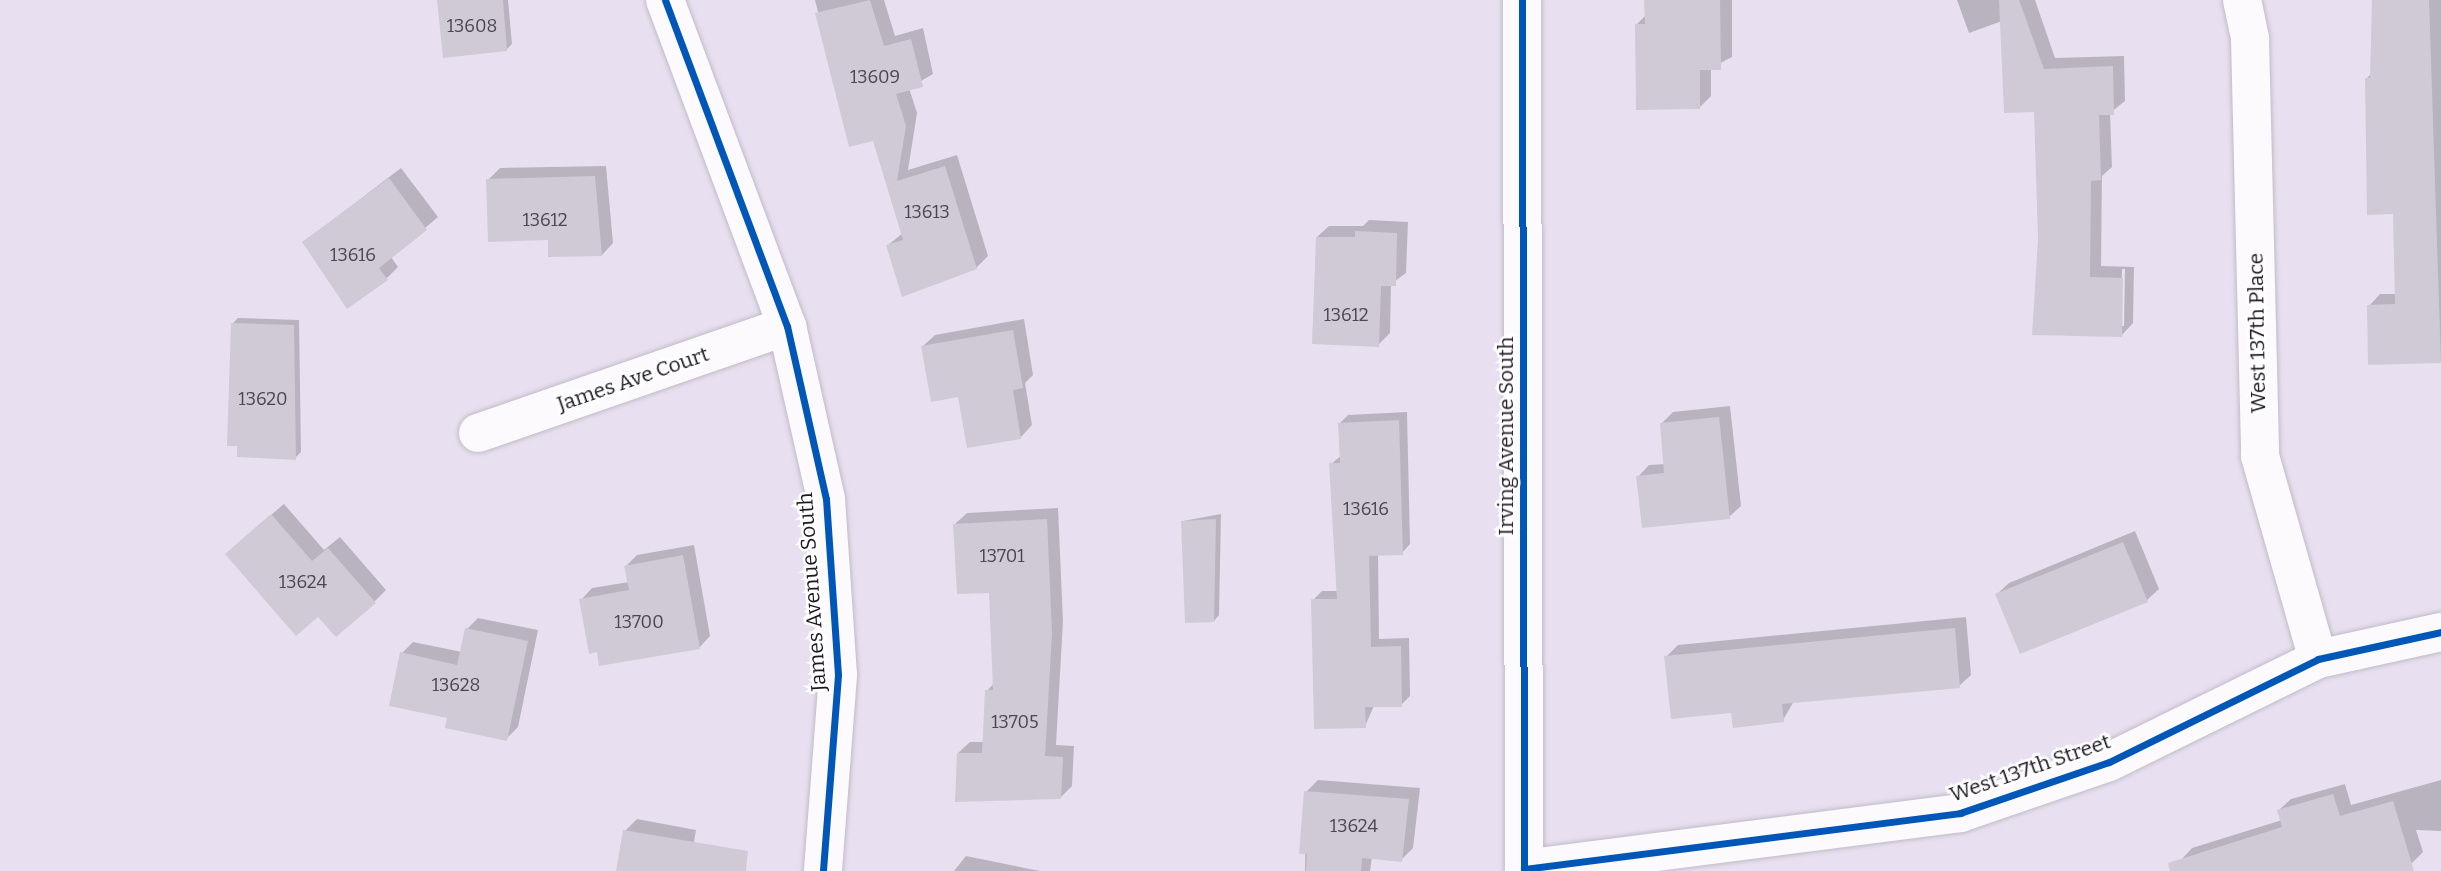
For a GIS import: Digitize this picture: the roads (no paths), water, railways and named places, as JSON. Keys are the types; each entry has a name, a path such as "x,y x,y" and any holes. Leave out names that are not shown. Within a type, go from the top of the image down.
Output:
{"street":[{"name":"James Avenue South","path":"665,0 788,326 826,499 838,662 823,871"},
{"name":"Irving Avenue South","path":"1522,0 1524,870"},
{"name":"West 137th Place","path":"2242,0 2250,39 2260,456 2318,659"},
{"name":"James Ave Court","path":"478,433 788,326"},
{"name":"West 137th Street","path":"1524,870 1960,813 2109,762 2318,659 2441,632"}]}
